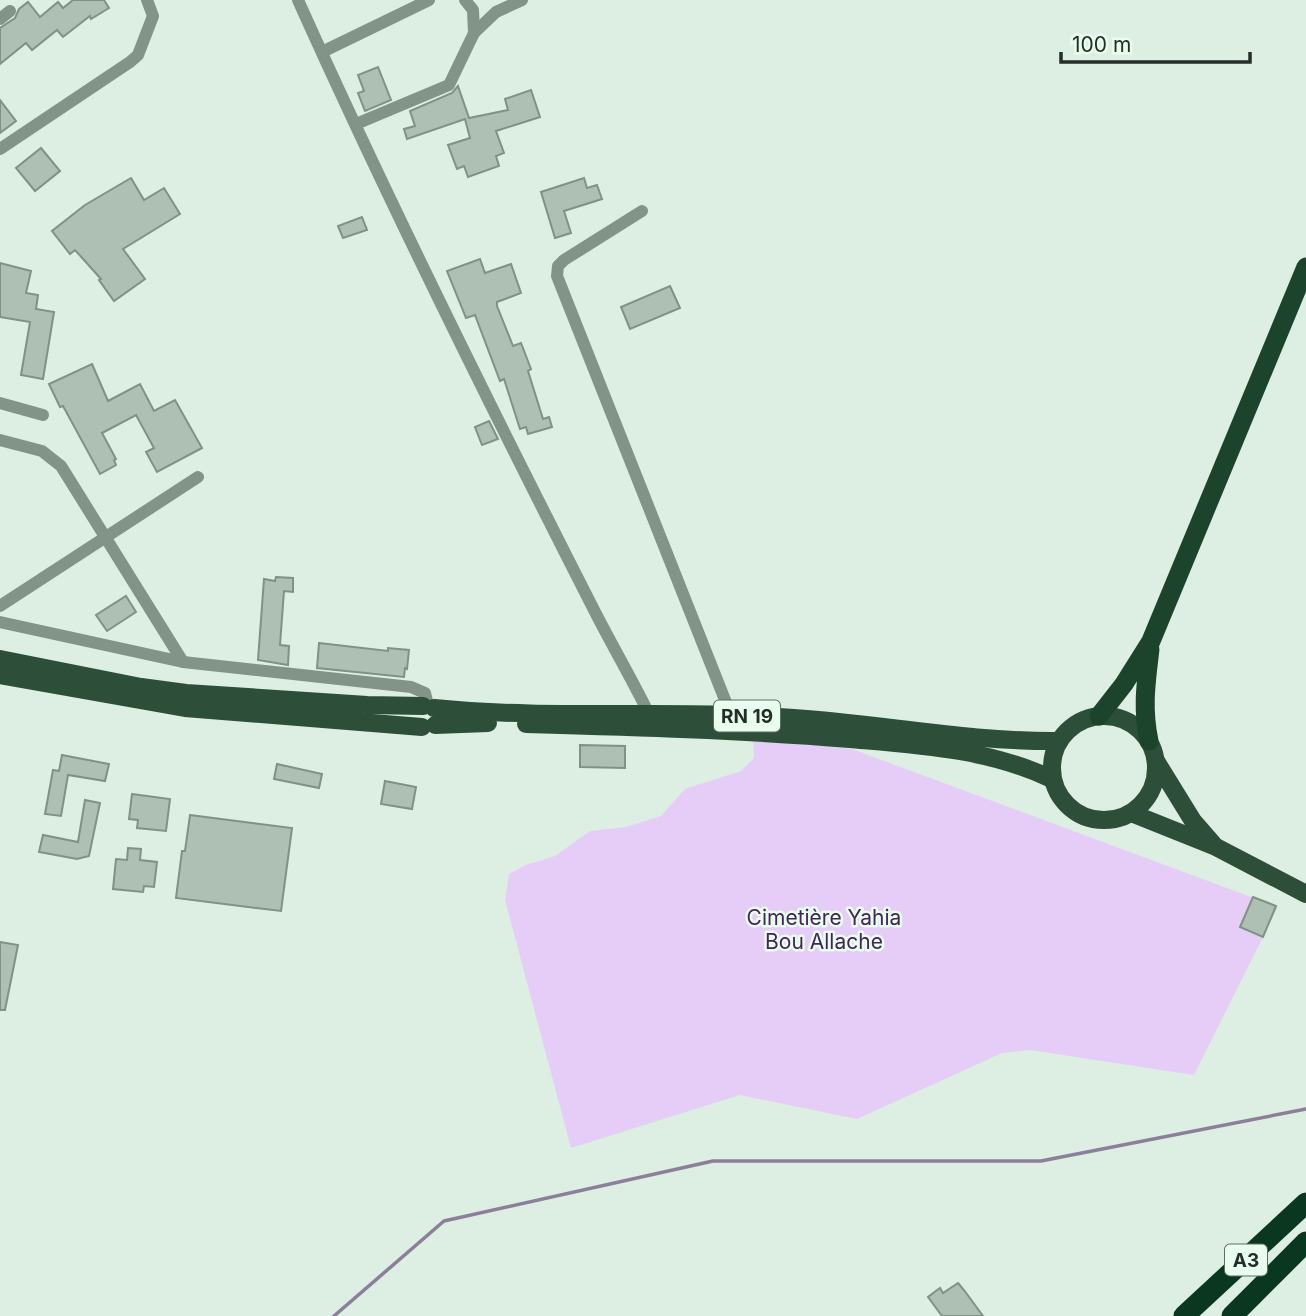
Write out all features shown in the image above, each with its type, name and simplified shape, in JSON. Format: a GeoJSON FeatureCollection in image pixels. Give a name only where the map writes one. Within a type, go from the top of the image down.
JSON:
{"type":"FeatureCollection","features":[{"type":"Feature","properties":{"kind":"highway"},"geometry":{"type":"LineString","coordinates":[[1099,716],[1124,684],[1151,641],[1306,267]]}},
{"type":"Feature","properties":{"kind":"highway"},"geometry":{"type":"LineString","coordinates":[[1149,741],[1143,716],[1143,701],[1151,641]]}},
{"type":"Feature","properties":{"kind":"highway","name":"A3"},"geometry":{"type":"LineString","coordinates":[[1184,1316],[1306,1203]]}},
{"type":"Feature","properties":{"kind":"highway","name":"A3"},"geometry":{"type":"LineString","coordinates":[[1232,1316],[1306,1242]]}},
{"type":"Feature","properties":{"kind":"main road","name":"RN 19"},"geometry":{"type":"LineString","coordinates":[[0,659],[186,694],[367,705],[486,723],[683,728],[796,734],[918,745],[1012,762],[1052,779]]}},
{"type":"Feature","properties":{"kind":"main road","name":"RN 19"},"geometry":{"type":"LineString","coordinates":[[0,675],[174,707],[428,714],[467,711],[731,715],[795,718],[1016,741],[1059,741]]}},
{"type":"Feature","properties":{"kind":"main road"},"geometry":{"type":"LineString","coordinates":[[1156,761],[1156,776],[1143,803],[1131,813],[1107,820],[1083,816],[1064,801],[1052,779],[1051,766],[1059,741],[1076,725],[1099,716],[1127,722],[1140,730],[1149,741],[1156,761],[1193,821],[1216,847]]}},
{"type":"Feature","properties":{"kind":"main road"},"geometry":{"type":"LineString","coordinates":[[1131,813],[1216,847],[1306,894]]}},
{"type":"Feature","properties":{"kind":"street"},"geometry":{"type":"LineString","coordinates":[[0,149],[138,55],[153,16],[147,0]]}},
{"type":"Feature","properties":{"kind":"street"},"geometry":{"type":"LineString","coordinates":[[298,0],[421,263],[587,597],[649,714]]}},
{"type":"Feature","properties":{"kind":"street"},"geometry":{"type":"LineString","coordinates":[[322,52],[429,0]]}},
{"type":"Feature","properties":{"kind":"street"},"geometry":{"type":"LineString","coordinates":[[465,0],[473,10],[474,33]]}},
{"type":"Feature","properties":{"kind":"street"},"geometry":{"type":"LineString","coordinates":[[356,124],[449,85],[474,33],[496,12],[522,0]]}},
{"type":"Feature","properties":{"kind":"street"},"geometry":{"type":"LineString","coordinates":[[642,211],[564,260],[558,266],[557,276],[731,715]]}},
{"type":"Feature","properties":{"kind":"street"},"geometry":{"type":"LineString","coordinates":[[0,403],[43,415]]}},
{"type":"Feature","properties":{"kind":"street"},"geometry":{"type":"LineString","coordinates":[[0,440],[42,451],[61,466],[183,662]]}},
{"type":"Feature","properties":{"kind":"street"},"geometry":{"type":"LineString","coordinates":[[0,606],[198,477]]}},
{"type":"Feature","properties":{"kind":"street"},"geometry":{"type":"LineString","coordinates":[[0,622],[183,662],[411,687],[425,694],[428,714]]}},
{"type":"Feature","properties":{"kind":"green space","name":"Cimetière Yahia Bou Allache"},"geometry":{"type":"Polygon","coordinates":[[[753,739],[852,749],[1278,907],[1194,1075],[1030,1050],[1002,1053],[857,1119],[740,1095],[571,1148],[505,900],[509,874],[526,865],[555,856],[590,831],[626,827],[661,816],[685,789],[741,771],[754,758],[753,739]]]}},
{"type":"Feature","properties":{"kind":"building"},"geometry":{"type":"Polygon","coordinates":[[[73,0],[104,0],[109,8],[91,19],[90,16],[63,37],[57,30],[32,50],[26,43],[0,64],[0,28],[15,18],[19,9],[28,2],[40,17],[58,2],[63,8],[73,0]]]}},
{"type":"Feature","properties":{"kind":"building"},"geometry":{"type":"Polygon","coordinates":[[[378,67],[391,100],[365,111],[358,93],[364,91],[358,75],[378,67]]]}},
{"type":"Feature","properties":{"kind":"building"},"geometry":{"type":"Polygon","coordinates":[[[458,86],[469,118],[508,110],[505,99],[531,90],[540,117],[496,131],[504,153],[496,156],[499,166],[468,177],[464,166],[457,169],[448,145],[470,138],[465,119],[407,139],[404,129],[415,126],[410,111],[452,93],[458,86]]]}},
{"type":"Feature","properties":{"kind":"building"},"geometry":{"type":"Polygon","coordinates":[[[0,100],[16,121],[0,133],[0,100]]]}},
{"type":"Feature","properties":{"kind":"building"},"geometry":{"type":"Polygon","coordinates":[[[41,148],[60,171],[35,191],[16,168],[41,148]]]}},
{"type":"Feature","properties":{"kind":"building"},"geometry":{"type":"Polygon","coordinates":[[[131,178],[144,200],[164,188],[180,214],[123,249],[145,279],[114,301],[99,280],[101,279],[75,250],[70,254],[52,231],[85,205],[131,178]]]}},
{"type":"Feature","properties":{"kind":"building"},"geometry":{"type":"Polygon","coordinates":[[[584,178],[587,188],[597,185],[602,199],[564,211],[571,233],[555,238],[541,192],[584,178]]]}},
{"type":"Feature","properties":{"kind":"building"},"geometry":{"type":"Polygon","coordinates":[[[362,217],[367,230],[343,238],[338,226],[362,217]]]}},
{"type":"Feature","properties":{"kind":"building"},"geometry":{"type":"Polygon","coordinates":[[[480,259],[485,273],[511,264],[521,293],[497,302],[497,306],[513,346],[521,343],[531,369],[528,371],[543,419],[549,417],[552,427],[528,434],[526,427],[520,429],[504,379],[500,381],[475,315],[466,318],[447,271],[480,259]]]}},
{"type":"Feature","properties":{"kind":"building"},"geometry":{"type":"Polygon","coordinates":[[[0,263],[31,271],[26,293],[38,295],[36,309],[54,312],[43,379],[21,375],[30,322],[0,317],[0,263]]]}},
{"type":"Feature","properties":{"kind":"building"},"geometry":{"type":"Polygon","coordinates":[[[670,286],[680,308],[630,329],[621,307],[670,286]]]}},
{"type":"Feature","properties":{"kind":"building"},"geometry":{"type":"Polygon","coordinates":[[[92,364],[108,401],[140,384],[154,411],[175,400],[202,448],[157,472],[146,452],[154,448],[136,415],[102,433],[116,459],[116,465],[100,474],[49,384],[92,364]]]}},
{"type":"Feature","properties":{"kind":"building"},"geometry":{"type":"Polygon","coordinates":[[[489,421],[498,439],[482,445],[475,427],[489,421]]]}},
{"type":"Feature","properties":{"kind":"building"},"geometry":{"type":"Polygon","coordinates":[[[276,577],[293,578],[293,592],[284,591],[280,645],[289,646],[288,665],[258,660],[264,579],[275,581],[276,577]]]}},
{"type":"Feature","properties":{"kind":"building"},"geometry":{"type":"Polygon","coordinates":[[[126,596],[136,612],[107,631],[96,615],[126,596]]]}},
{"type":"Feature","properties":{"kind":"building"},"geometry":{"type":"Polygon","coordinates":[[[319,643],[388,651],[388,648],[409,650],[407,669],[405,668],[404,677],[317,668],[319,643]]]}},
{"type":"Feature","properties":{"kind":"building"},"geometry":{"type":"Polygon","coordinates":[[[580,745],[625,746],[625,768],[580,767],[580,745]]]}},
{"type":"Feature","properties":{"kind":"building"},"geometry":{"type":"Polygon","coordinates":[[[62,755],[109,764],[105,781],[68,775],[61,816],[45,814],[53,770],[59,771],[62,755]]]}},
{"type":"Feature","properties":{"kind":"building"},"geometry":{"type":"Polygon","coordinates":[[[277,764],[322,774],[319,788],[274,779],[277,764]]]}},
{"type":"Feature","properties":{"kind":"building"},"geometry":{"type":"Polygon","coordinates":[[[385,781],[416,787],[412,809],[381,804],[385,781]]]}},
{"type":"Feature","properties":{"kind":"building"},"geometry":{"type":"Polygon","coordinates":[[[132,794],[170,799],[166,831],[137,828],[138,820],[129,819],[132,794]]]}},
{"type":"Feature","properties":{"kind":"building"},"geometry":{"type":"Polygon","coordinates":[[[85,800],[100,803],[89,856],[77,859],[39,852],[43,835],[78,842],[85,800]]]}},
{"type":"Feature","properties":{"kind":"building"},"geometry":{"type":"Polygon","coordinates":[[[190,815],[292,828],[281,911],[176,898],[190,815]]]}},
{"type":"Feature","properties":{"kind":"building"},"geometry":{"type":"Polygon","coordinates":[[[128,848],[141,849],[140,860],[157,862],[154,887],[144,886],[143,892],[113,889],[116,859],[127,860],[128,848]]]}},
{"type":"Feature","properties":{"kind":"building"},"geometry":{"type":"Polygon","coordinates":[[[1253,897],[1276,906],[1263,937],[1240,927],[1253,897]]]}},
{"type":"Feature","properties":{"kind":"building"},"geometry":{"type":"Polygon","coordinates":[[[0,942],[18,945],[5,1010],[0,1010],[0,942]]]}},
{"type":"Feature","properties":{"kind":"building"},"geometry":{"type":"Polygon","coordinates":[[[958,1283],[983,1316],[942,1316],[928,1297],[940,1288],[943,1293],[958,1283]]]}},
{"type":"Feature","properties":{"kind":"waterway"},"geometry":{"type":"LineString","coordinates":[[334,1316],[444,1221],[713,1161],[1041,1161],[1306,1109]]}}]}
